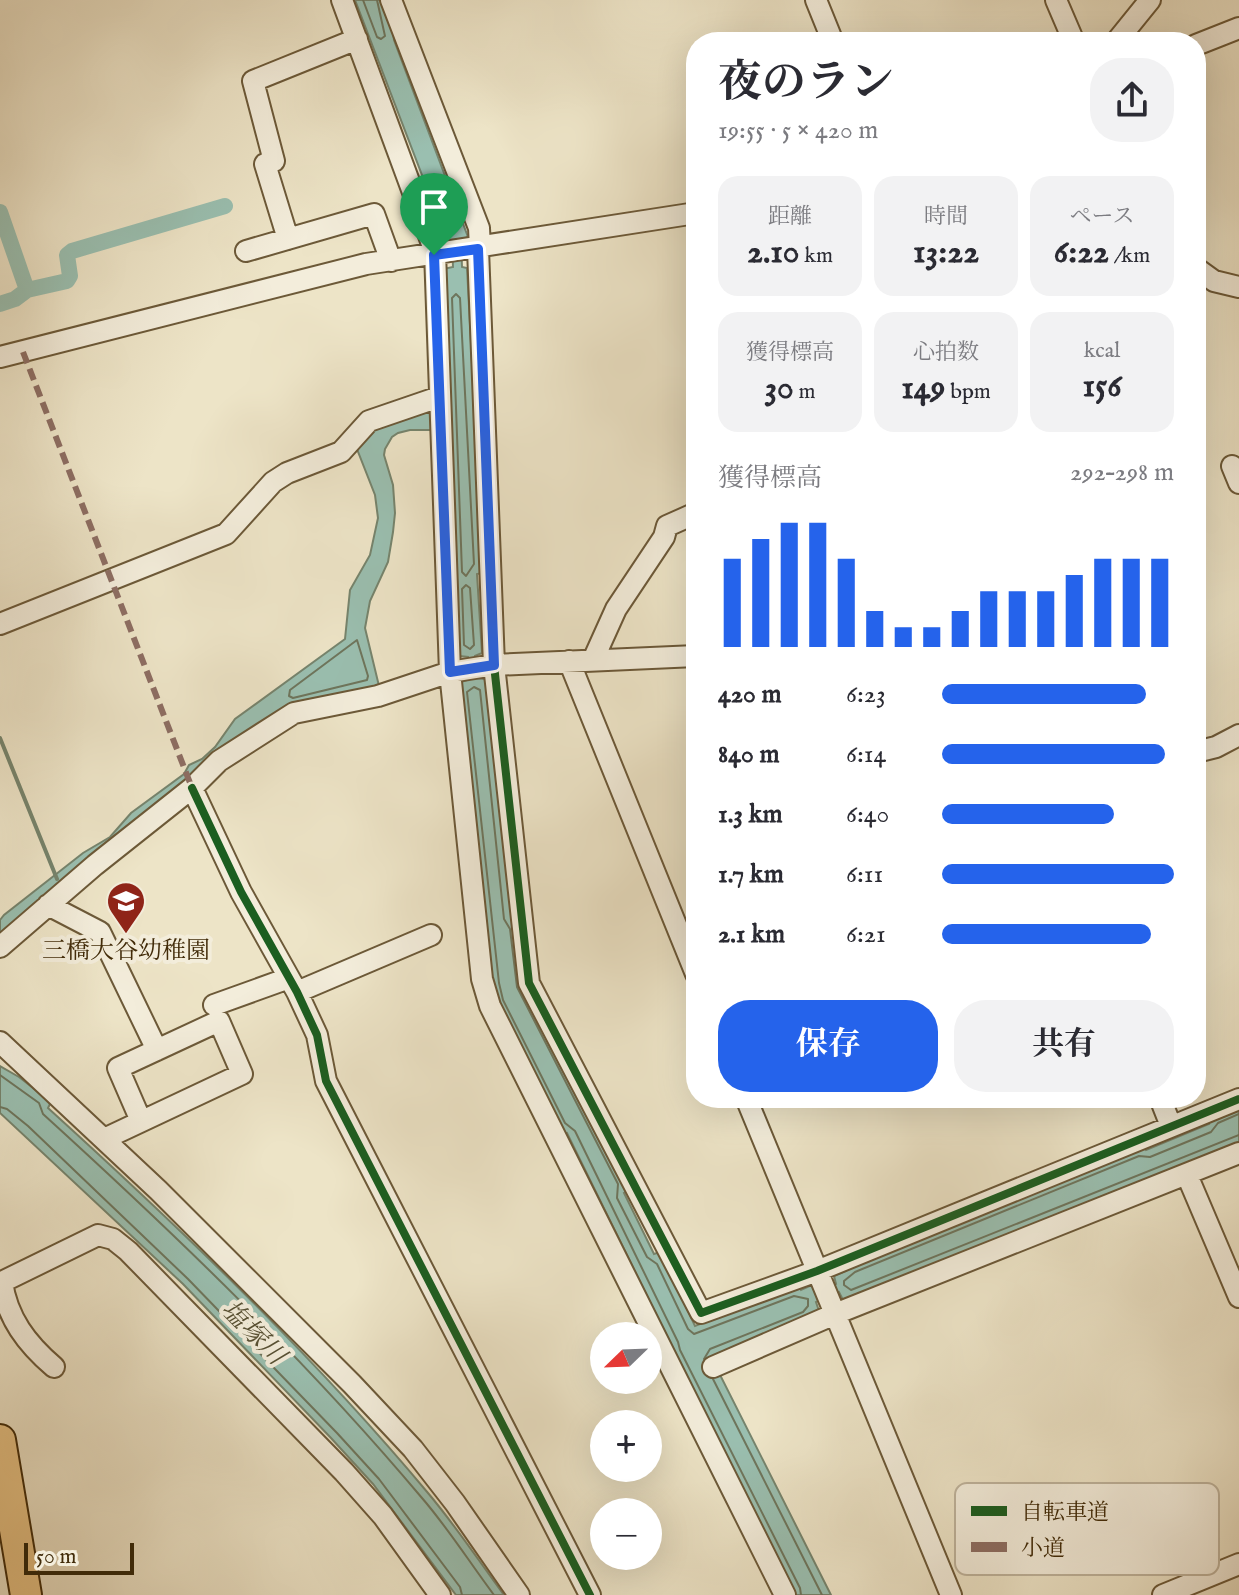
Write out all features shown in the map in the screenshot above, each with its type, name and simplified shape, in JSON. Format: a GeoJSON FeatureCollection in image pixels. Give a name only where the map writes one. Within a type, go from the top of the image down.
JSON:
{"type":"FeatureCollection","features":[{"type":"Feature","properties":{"kind":"highway"},"geometry":{"type":"LineString","coordinates":[[0,1440],[26,1595]]}},
{"type":"Feature","properties":{"kind":"street"},"geometry":{"type":"LineString","coordinates":[[342,0],[437,254],[439,397],[450,672],[482,979],[490,1006],[785,1595]]}},
{"type":"Feature","properties":{"kind":"street"},"geometry":{"type":"LineString","coordinates":[[391,0],[479,228],[475,249],[494,665],[529,983],[701,1313],[817,1271],[1239,1099]]}},
{"type":"Feature","properties":{"kind":"street"},"geometry":{"type":"LineString","coordinates":[[816,0],[829,32]]}},
{"type":"Feature","properties":{"kind":"street"},"geometry":{"type":"LineString","coordinates":[[1056,0],[1070,32]]}},
{"type":"Feature","properties":{"kind":"street"},"geometry":{"type":"LineString","coordinates":[[1124,32],[1150,0]]}},
{"type":"Feature","properties":{"kind":"street"},"geometry":{"type":"LineString","coordinates":[[1206,41],[1239,28]]}},
{"type":"Feature","properties":{"kind":"street"},"geometry":{"type":"LineString","coordinates":[[288,239],[265,164],[274,161],[253,81],[357,39]]}},
{"type":"Feature","properties":{"kind":"street"},"geometry":{"type":"LineString","coordinates":[[246,251],[374,214],[391,261]]}},
{"type":"Feature","properties":{"kind":"street"},"geometry":{"type":"LineString","coordinates":[[0,357],[308,278],[391,261],[686,215]]}},
{"type":"Feature","properties":{"kind":"street"},"geometry":{"type":"LineString","coordinates":[[1206,275],[1214,281],[1239,287]]}},
{"type":"Feature","properties":{"kind":"street"},"geometry":{"type":"LineString","coordinates":[[0,624],[226,534],[273,482],[287,473],[341,452],[369,421],[439,397]]}},
{"type":"Feature","properties":{"kind":"street"},"geometry":{"type":"LineString","coordinates":[[593,660],[616,609],[664,537],[667,526],[686,517]]}},
{"type":"Feature","properties":{"kind":"street"},"geometry":{"type":"LineString","coordinates":[[0,947],[192,788],[219,761],[294,713],[378,696],[450,672],[494,665],[686,656]]}},
{"type":"Feature","properties":{"kind":"street"},"geometry":{"type":"LineString","coordinates":[[569,661],[686,949]]}},
{"type":"Feature","properties":{"kind":"street"},"geometry":{"type":"LineString","coordinates":[[1206,750],[1239,735]]}},
{"type":"Feature","properties":{"kind":"street"},"geometry":{"type":"LineString","coordinates":[[192,788],[241,892],[317,1035],[326,1081],[590,1595]]}},
{"type":"Feature","properties":{"kind":"street"},"geometry":{"type":"LineString","coordinates":[[48,905],[100,932],[157,1050]]}},
{"type":"Feature","properties":{"kind":"street"},"geometry":{"type":"LineString","coordinates":[[214,1005],[293,985],[431,935]]}},
{"type":"Feature","properties":{"kind":"street"},"geometry":{"type":"LineString","coordinates":[[104,1139],[242,1074],[219,1021],[118,1068],[141,1121]]}},
{"type":"Feature","properties":{"kind":"street"},"geometry":{"type":"LineString","coordinates":[[0,1042],[223,1254],[413,1449],[519,1595]]}},
{"type":"Feature","properties":{"kind":"street"},"geometry":{"type":"LineString","coordinates":[[750,1108],[951,1595]]}},
{"type":"Feature","properties":{"kind":"street"},"geometry":{"type":"LineString","coordinates":[[1164,1108],[1171,1126]]}},
{"type":"Feature","properties":{"kind":"street"},"geometry":{"type":"LineString","coordinates":[[713,1367],[835,1314],[1239,1153]]}},
{"type":"Feature","properties":{"kind":"street"},"geometry":{"type":"LineString","coordinates":[[1187,1175],[1239,1297]]}},
{"type":"Feature","properties":{"kind":"street"},"geometry":{"type":"LineString","coordinates":[[54,1367],[33,1349],[19,1331],[4,1298],[2,1282],[98,1235],[113,1239],[344,1472],[383,1516],[440,1595]]}},
{"type":"Feature","properties":{"kind":"street"},"geometry":{"type":"LineString","coordinates":[[1219,1572],[1239,1564]]}},
{"type":"Feature","properties":{"kind":"street"},"geometry":{"type":"LineString","coordinates":[[1163,1595],[1212,1575]]}},
{"type":"Feature","properties":{"kind":"water"},"geometry":{"type":"Polygon","coordinates":[[[355,0],[383,0],[392,22],[394,40],[468,237],[461,240],[462,267],[467,268],[483,573],[477,574],[482,653],[475,656],[477,678],[488,683],[524,984],[630,1190],[624,1193],[654,1254],[660,1252],[695,1326],[799,1285],[801,1290],[814,1284],[818,1292],[836,1284],[834,1276],[846,1271],[845,1267],[1143,1146],[1146,1150],[1209,1124],[1207,1118],[1239,1106],[1239,1142],[844,1302],[839,1292],[816,1302],[819,1311],[711,1357],[831,1595],[794,1595],[662,1322],[567,1133],[562,1135],[491,985],[458,683],[470,679],[468,657],[459,656],[443,269],[453,267],[452,240],[443,241],[443,230],[355,0]]]}},
{"type":"Feature","properties":{"kind":"water"},"geometry":{"type":"Polygon","coordinates":[[[424,406],[433,413],[433,430],[398,433],[392,437],[384,455],[393,485],[393,532],[388,562],[370,601],[365,628],[379,686],[291,706],[207,764],[0,937],[0,920],[4,915],[83,853],[110,837],[131,813],[184,774],[189,765],[202,759],[235,719],[345,639],[350,590],[370,555],[378,518],[375,495],[355,444],[359,436],[424,406]]]}},
{"type":"Feature","properties":{"kind":"water","name":"塩塚川"},"geometry":{"type":"Polygon","coordinates":[[[0,1066],[51,1102],[48,1108],[196,1246],[292,1342],[428,1493],[504,1595],[456,1595],[373,1484],[331,1438],[183,1284],[0,1113],[0,1066]]]}},
{"type":"Feature","properties":{"kind":"waterway"},"geometry":{"type":"LineString","coordinates":[[0,304],[15,299],[27,290],[67,281],[70,276],[67,255],[72,251],[225,206]]}},
{"type":"Feature","properties":{"kind":"waterway"},"geometry":{"type":"LineString","coordinates":[[0,212],[27,290]]}},
{"type":"Feature","properties":{"kind":"waterway"},"geometry":{"type":"LineString","coordinates":[[0,738],[57,879]]}},
{"type":"Feature","properties":{"kind":"marked path"},"geometry":{"type":"LineString","coordinates":[[23,352],[192,788]]}},
{"type":"Feature","properties":{"kind":"cycle path"},"geometry":{"type":"LineString","coordinates":[[478,249],[494,665],[529,983],[701,1313],[817,1271],[1239,1099]]}},
{"type":"Feature","properties":{"kind":"cycle path"},"geometry":{"type":"LineString","coordinates":[[192,788],[241,892],[297,992],[317,1035],[326,1081],[590,1595]]}},
{"type":"Feature","properties":{"kind":"place","name":"三橋大谷幼稚園"},"geometry":{"type":"Point","coordinates":[126,935]}},
{"type":"Feature","properties":{"kind":"route"},"geometry":{"type":"LineString","coordinates":[[478,249],[494,665],[450,672],[447,580],[434,255],[478,249]]}}]}
